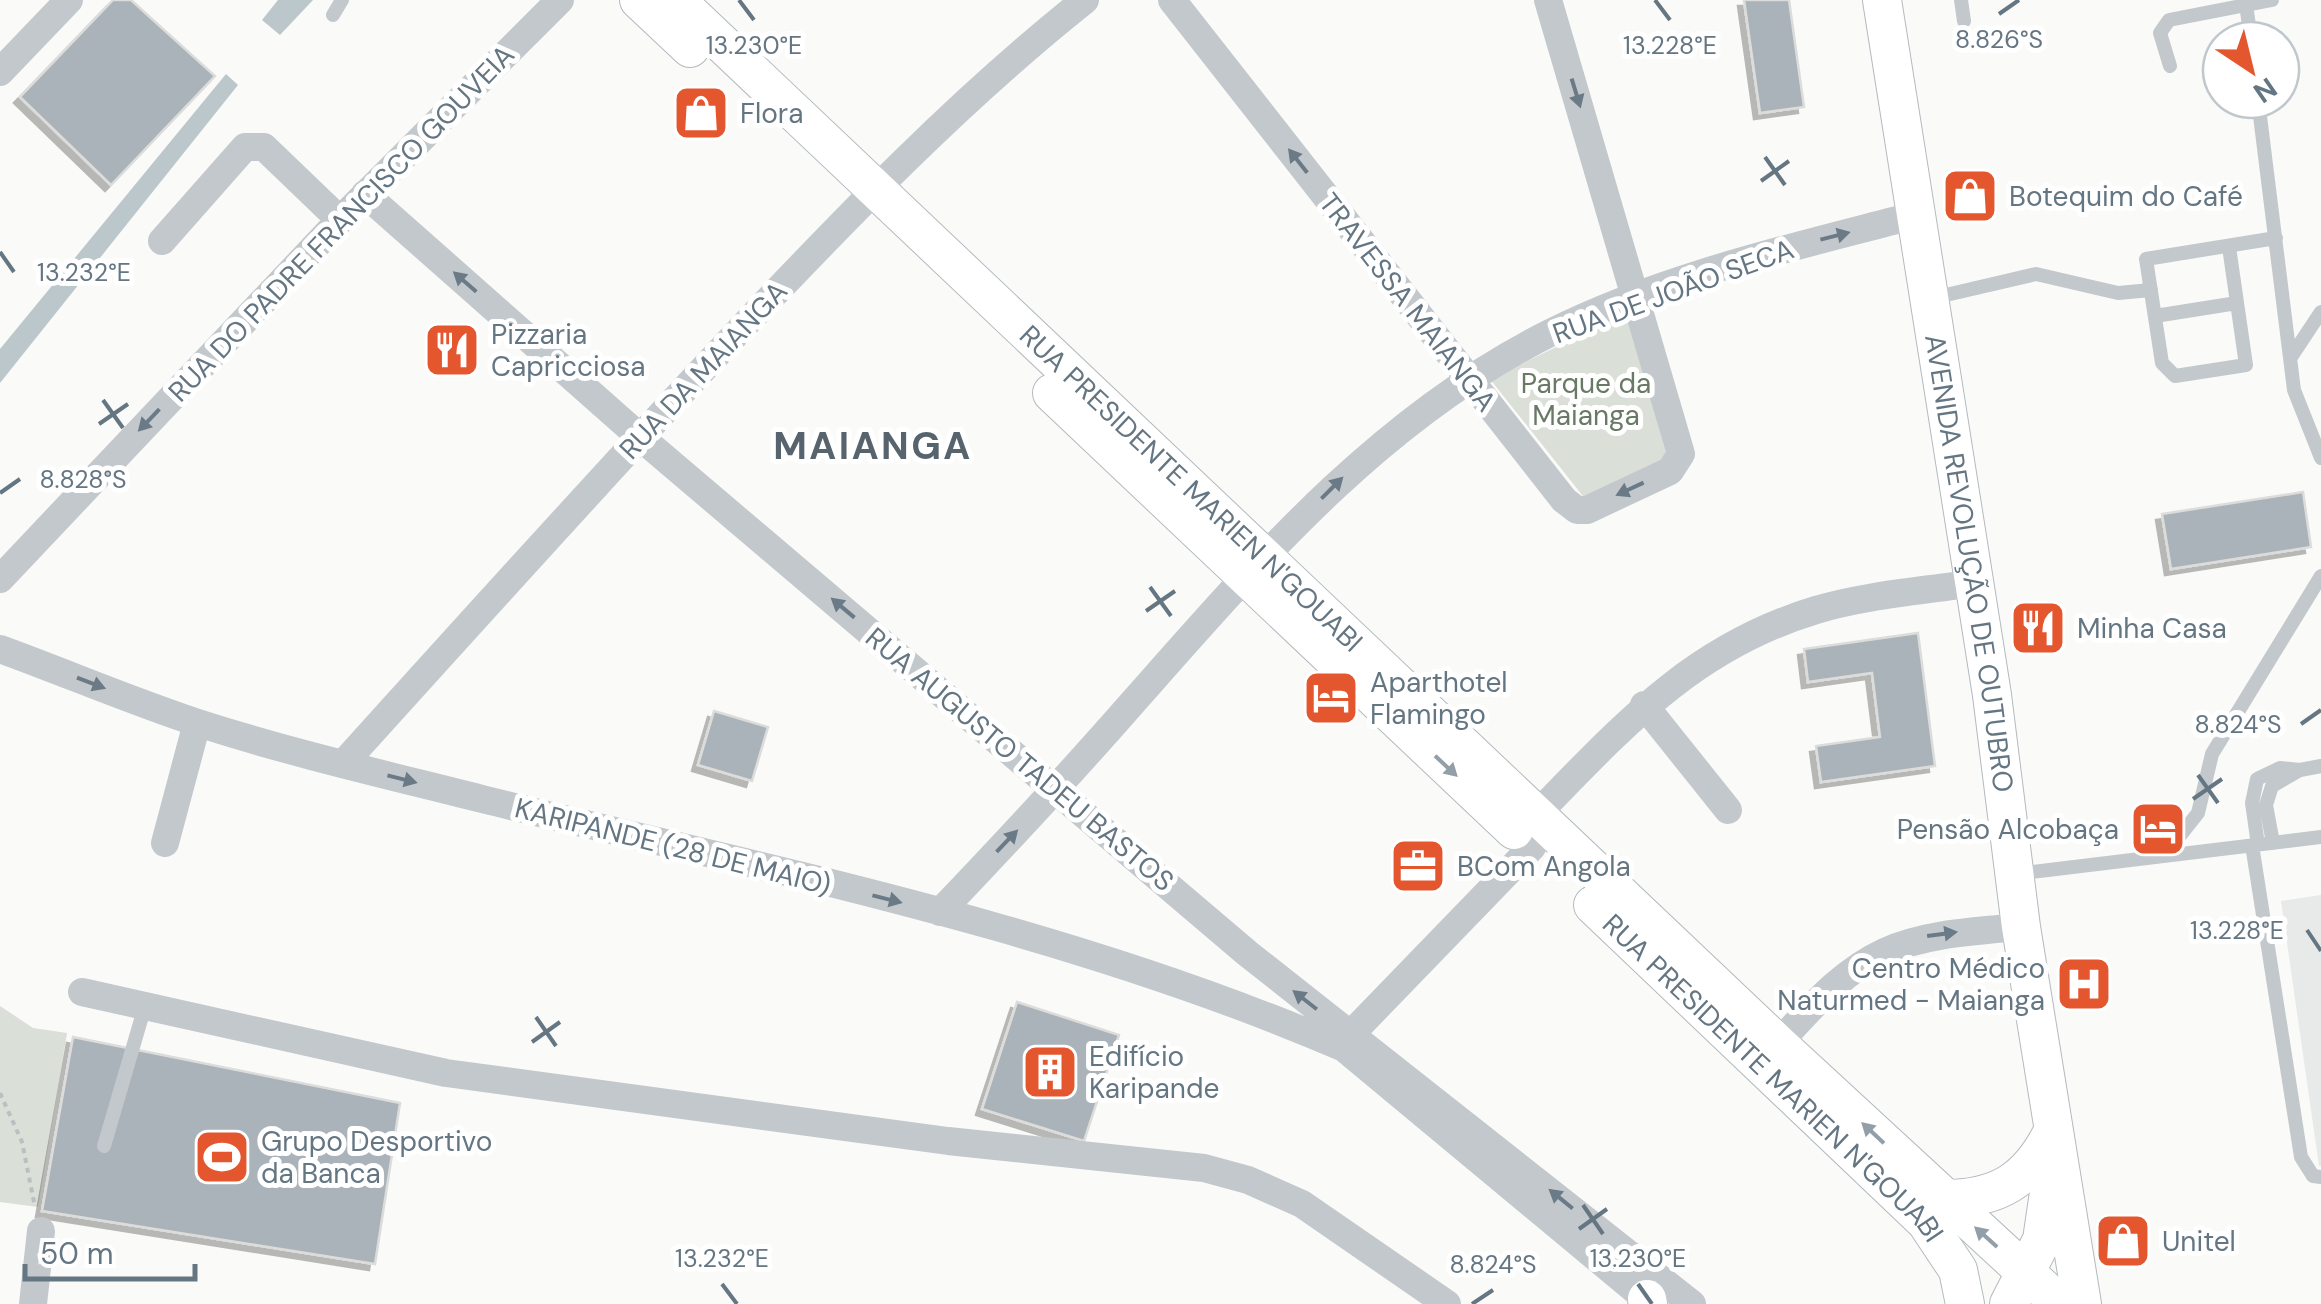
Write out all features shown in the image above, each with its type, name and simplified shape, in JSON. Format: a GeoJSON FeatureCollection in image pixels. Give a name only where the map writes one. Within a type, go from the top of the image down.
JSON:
{"type":"FeatureCollection","features":[{"type":"Feature","properties":{"kind":"street"},"geometry":{"type":"LineString","coordinates":[[0,72],[69,0]]}},
{"type":"Feature","properties":{"kind":"street","name":"RUA DO PADRE FRANCISCO GOUVEIA"},"geometry":{"type":"LineString","coordinates":[[0,579],[365,194],[560,0]]}},
{"type":"Feature","properties":{"kind":"street","name":"RUA PRESIDENTE MARIEN N'GOUABI"},"geometry":{"type":"LineString","coordinates":[[639,0],[865,198],[1534,831],[1926,1222],[1958,1270],[1965,1304]]}},
{"type":"Feature","properties":{"kind":"street","name":"RUA PRESIDENTE MARIEN N'GOUABI"},"geometry":{"type":"LineString","coordinates":[[676,0],[865,198]]}},
{"type":"Feature","properties":{"kind":"street","name":"RUA DA MAIANGA"},"geometry":{"type":"LineString","coordinates":[[343,764],[640,436],[865,198],[1010,59],[1085,0]]}},
{"type":"Feature","properties":{"kind":"street","name":"TRAVESSA MAIANGA"},"geometry":{"type":"LineString","coordinates":[[1172,0],[1564,500],[1577,510],[1587,510],[1670,471],[1679,460],[1680,444],[1548,0]]}},
{"type":"Feature","properties":{"kind":"street","name":"AVENIDA REVOLUÇÃO DE OUTUBRO"},"geometry":{"type":"LineString","coordinates":[[1882,0],[1974,583],[2021,927],[2082,1304]]}},
{"type":"Feature","properties":{"kind":"street"},"geometry":{"type":"LineString","coordinates":[[162,241],[245,147],[264,146],[340,220]]}},
{"type":"Feature","properties":{"kind":"street","name":"RUA AUGUSTO TADEU BASTOS"},"geometry":{"type":"LineString","coordinates":[[365,194],[640,436],[1057,788],[1649,1302]]}},
{"type":"Feature","properties":{"kind":"street","name":"RUA DE JOÃO SECA"},"geometry":{"type":"LineString","coordinates":[[940,912],[1057,788],[1254,566],[1362,459],[1469,380],[1551,332],[1637,298],[1772,252],[1916,215]]}},
{"type":"Feature","properties":{"kind":"street"},"geometry":{"type":"LineString","coordinates":[[1347,1042],[1644,705],[1686,671],[1766,627],[1820,609],[1974,583]]}},
{"type":"Feature","properties":{"kind":"street","name":"KARIPANDE (28 DE MAIO)"},"geometry":{"type":"LineString","coordinates":[[0,649],[197,722],[343,764],[940,912],[1200,990],[1347,1042]]}},
{"type":"Feature","properties":{"kind":"street"},"geometry":{"type":"LineString","coordinates":[[1644,705],[1728,810]]}},
{"type":"Feature","properties":{"kind":"street"},"geometry":{"type":"LineString","coordinates":[[166,843],[197,722]]}},
{"type":"Feature","properties":{"kind":"street","name":"RUA PRESIDENTE MARIEN N'GOUABI"},"geometry":{"type":"LineString","coordinates":[[1534,831],[1778,1044],[1944,1200],[2018,1289],[2060,1304]]}},
{"type":"Feature","properties":{"kind":"street"},"geometry":{"type":"LineString","coordinates":[[1778,1044],[1820,996],[1884,949],[1948,933],[2021,927]]}},
{"type":"Feature","properties":{"kind":"street"},"geometry":{"type":"LineString","coordinates":[[1200,990],[1228,992],[1248,982],[1247,953]]}},
{"type":"Feature","properties":{"kind":"street"},"geometry":{"type":"LineString","coordinates":[[82,992],[446,1072],[948,1141],[1204,1168],[1248,1180],[1302,1204],[1447,1304]]}},
{"type":"Feature","properties":{"kind":"street","name":"RUA AUGUSTO TADEU BASTOS"},"geometry":{"type":"LineString","coordinates":[[1347,1042],[1436,1098],[1692,1304]]}},
{"type":"Feature","properties":{"kind":"street"},"geometry":{"type":"LineString","coordinates":[[1944,1200],[1992,1195],[2013,1185],[2041,1154],[2055,1127]]}},
{"type":"Feature","properties":{"kind":"street"},"geometry":{"type":"LineString","coordinates":[[2018,1289],[2042,1240],[2055,1127]]}},
{"type":"Feature","properties":{"kind":"street"},"geometry":{"type":"LineString","coordinates":[[33,1304],[41,1231]]}},
{"type":"Feature","properties":{"kind":"lane"},"geometry":{"type":"LineString","coordinates":[[333,14],[342,0]]}},
{"type":"Feature","properties":{"kind":"lane"},"geometry":{"type":"LineString","coordinates":[[1961,0],[1964,20]]}},
{"type":"Feature","properties":{"kind":"lane"},"geometry":{"type":"LineString","coordinates":[[2170,66],[2160,34],[2169,20],[2272,0]]}},
{"type":"Feature","properties":{"kind":"lane"},"geometry":{"type":"LineString","coordinates":[[2246,4],[2248,20]]}},
{"type":"Feature","properties":{"kind":"lane"},"geometry":{"type":"LineString","coordinates":[[2261,120],[2299,410],[2316,439],[2321,458]]}},
{"type":"Feature","properties":{"kind":"lane"},"geometry":{"type":"LineString","coordinates":[[2228,247],[2246,365],[2176,376],[2162,363],[2146,259],[2276,238]]}},
{"type":"Feature","properties":{"kind":"lane"},"geometry":{"type":"LineString","coordinates":[[1929,299],[2036,274],[2118,293],[2152,290]]}},
{"type":"Feature","properties":{"kind":"lane"},"geometry":{"type":"LineString","coordinates":[[2155,316],[2237,303]]}},
{"type":"Feature","properties":{"kind":"lane"},"geometry":{"type":"LineString","coordinates":[[2291,357],[2321,312]]}},
{"type":"Feature","properties":{"kind":"lane"},"geometry":{"type":"LineString","coordinates":[[2144,858],[2179,838],[2198,813],[2212,754],[2321,576]]}},
{"type":"Feature","properties":{"kind":"lane"},"geometry":{"type":"LineString","coordinates":[[2321,766],[2280,768],[2257,779],[2252,803],[2261,844],[2301,1157],[2313,1176],[2321,1177]]}},
{"type":"Feature","properties":{"kind":"lane"},"geometry":{"type":"LineString","coordinates":[[2014,874],[2321,837]]}},
{"type":"Feature","properties":{"kind":"lane"},"geometry":{"type":"LineString","coordinates":[[104,1146],[145,1006]]}},
{"type":"Feature","properties":{"kind":"path"},"geometry":{"type":"LineString","coordinates":[[0,1094],[22,1142],[41,1231]]}},
{"type":"Feature","properties":{"kind":"shaded area"},"geometry":{"type":"Polygon","coordinates":[[[278,0],[313,0],[280,35],[262,20],[278,0]]]}},
{"type":"Feature","properties":{"kind":"shaded area"},"geometry":{"type":"Polygon","coordinates":[[[226,74],[238,85],[0,383],[0,349],[226,74]]]}},
{"type":"Feature","properties":{"kind":"shaded area"},"geometry":{"type":"Polygon","coordinates":[[[2321,895],[2321,1166],[2319,1166],[2281,901],[2321,895]]]}},
{"type":"Feature","properties":{"kind":"green space","name":"Parque da Maianga"},"geometry":{"type":"Polygon","coordinates":[[[1627,313],[1668,460],[1586,500],[1490,379],[1627,313]]]}},
{"type":"Feature","properties":{"kind":"green space"},"geometry":{"type":"Polygon","coordinates":[[[0,1006],[33,1028],[67,1033],[38,1207],[0,1202],[0,1006]]]}},
{"type":"Feature","properties":{"kind":"building"},"geometry":{"type":"Polygon","coordinates":[[[113,0],[131,0],[215,76],[111,185],[20,97],[113,0]]]}},
{"type":"Feature","properties":{"kind":"building"},"geometry":{"type":"Polygon","coordinates":[[[1744,0],[1789,0],[1804,107],[1760,113],[1744,0]]]}},
{"type":"Feature","properties":{"kind":"building"},"geometry":{"type":"Polygon","coordinates":[[[2303,492],[2311,547],[2171,569],[2162,514],[2303,492]]]}},
{"type":"Feature","properties":{"kind":"building"},"geometry":{"type":"Polygon","coordinates":[[[1918,633],[1935,766],[1821,782],[1816,746],[1880,737],[1872,673],[1808,682],[1804,649],[1918,633]]]}},
{"type":"Feature","properties":{"kind":"building"},"geometry":{"type":"Polygon","coordinates":[[[714,711],[768,727],[752,781],[698,765],[714,711]]]}},
{"type":"Feature","properties":{"kind":"building","name":"Edifício Karipande"},"geometry":{"type":"Polygon","coordinates":[[[1017,1002],[1119,1035],[1084,1141],[982,1109],[1017,1002]]]}},
{"type":"Feature","properties":{"kind":"building","name":"Grupo Desportivo da Banca"},"geometry":{"type":"Polygon","coordinates":[[[73,1037],[400,1103],[375,1264],[42,1211],[73,1037]]]}},
{"type":"Feature","properties":{"kind":"place","name":"Flora"},"geometry":{"type":"Point","coordinates":[701,113]}},
{"type":"Feature","properties":{"kind":"place","name":"Botequim do Café"},"geometry":{"type":"Point","coordinates":[1970,196]}},
{"type":"Feature","properties":{"kind":"place","name":"Pizzaria Capricciosa"},"geometry":{"type":"Point","coordinates":[452,350]}},
{"type":"Feature","properties":{"kind":"place","name":"Minha Casa"},"geometry":{"type":"Point","coordinates":[2038,628]}},
{"type":"Feature","properties":{"kind":"place","name":"Aparthotel Flamingo"},"geometry":{"type":"Point","coordinates":[1331,698]}},
{"type":"Feature","properties":{"kind":"place","name":"Pensão Alcobaça"},"geometry":{"type":"Point","coordinates":[2158,829]}},
{"type":"Feature","properties":{"kind":"place","name":"BCom Angola"},"geometry":{"type":"Point","coordinates":[1418,866]}},
{"type":"Feature","properties":{"kind":"place","name":"Centro Médico Naturmed - Maianga"},"geometry":{"type":"Point","coordinates":[2084,984]}},
{"type":"Feature","properties":{"kind":"place","name":"Edifício Karipande"},"geometry":{"type":"Point","coordinates":[1050,1072]}},
{"type":"Feature","properties":{"kind":"place","name":"Grupo Desportivo da Banca"},"geometry":{"type":"Point","coordinates":[222,1157]}},
{"type":"Feature","properties":{"kind":"place","name":"Unitel"},"geometry":{"type":"Point","coordinates":[2123,1241]}},
{"type":"Feature","properties":{"kind":"district","name":"MAIANGA"},"geometry":{"type":"Point","coordinates":[873,446]}}]}
